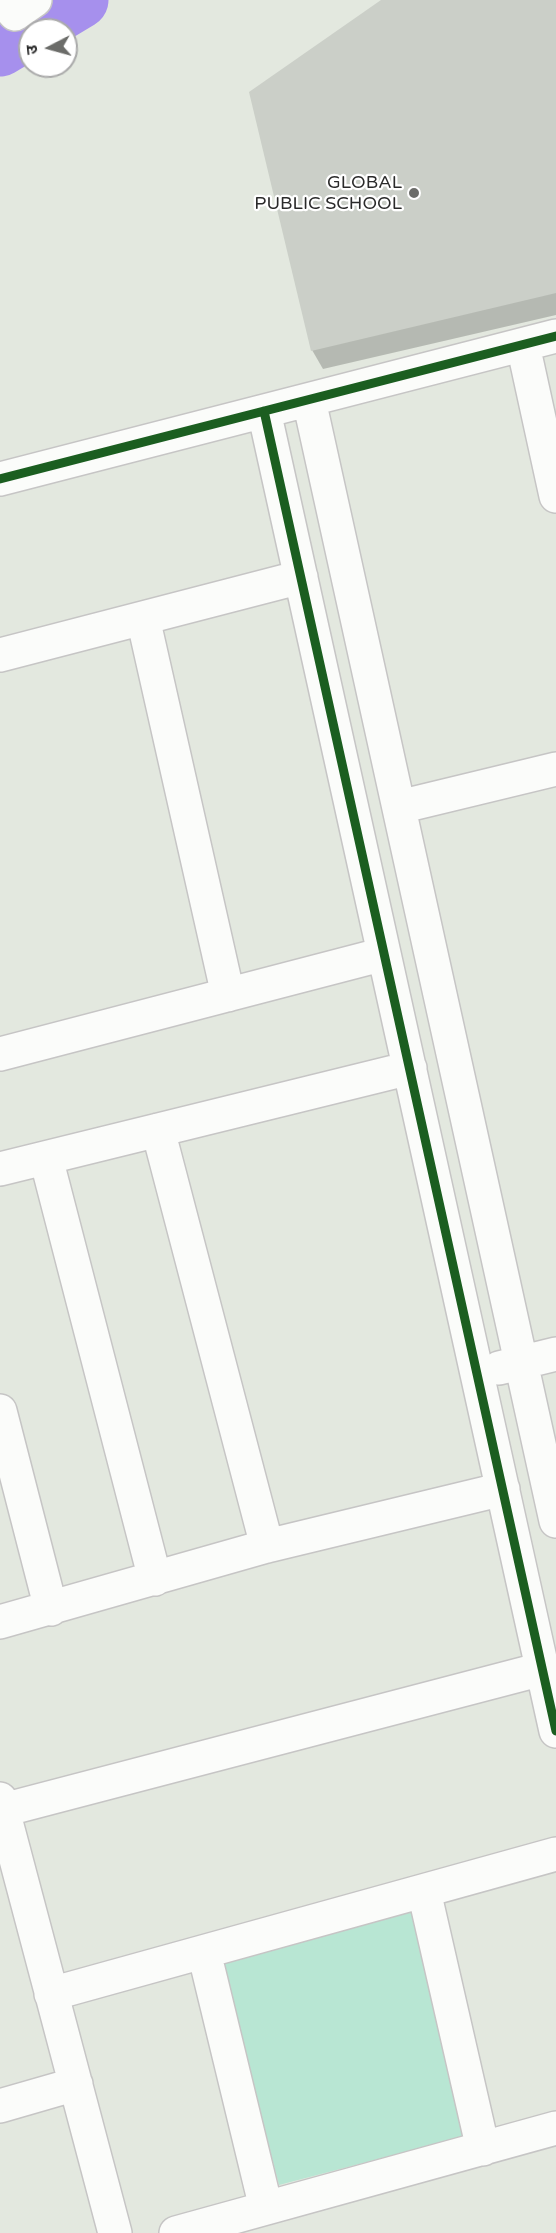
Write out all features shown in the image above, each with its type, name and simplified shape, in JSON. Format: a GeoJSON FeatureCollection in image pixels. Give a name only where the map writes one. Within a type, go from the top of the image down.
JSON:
{"type":"FeatureCollection","features":[{"type":"Feature","properties":{"kind":"street"},"geometry":{"type":"LineString","coordinates":[[2,0],[15,14],[35,0]]}},
{"type":"Feature","properties":{"kind":"street"},"geometry":{"type":"LineString","coordinates":[[0,479],[556,336]]}},
{"type":"Feature","properties":{"kind":"street"},"geometry":{"type":"LineString","coordinates":[[523,345],[556,496]]}},
{"type":"Feature","properties":{"kind":"street"},"geometry":{"type":"LineString","coordinates":[[309,400],[556,1521]]}},
{"type":"Feature","properties":{"kind":"street"},"geometry":{"type":"LineString","coordinates":[[264,411],[556,1731]]}},
{"type":"Feature","properties":{"kind":"street"},"geometry":{"type":"LineString","coordinates":[[0,655],[301,577]]}},
{"type":"Feature","properties":{"kind":"street"},"geometry":{"type":"LineString","coordinates":[[143,618],[228,994]]}},
{"type":"Feature","properties":{"kind":"street"},"geometry":{"type":"LineString","coordinates":[[399,807],[556,769]]}},
{"type":"Feature","properties":{"kind":"street"},"geometry":{"type":"LineString","coordinates":[[0,1054],[384,954]]}},
{"type":"Feature","properties":{"kind":"street"},"geometry":{"type":"LineString","coordinates":[[0,1169],[410,1068]]}},
{"type":"Feature","properties":{"kind":"street"},"geometry":{"type":"LineString","coordinates":[[158,1130],[267,1546]]}},
{"type":"Feature","properties":{"kind":"street"},"geometry":{"type":"LineString","coordinates":[[46,1158],[155,1579]]}},
{"type":"Feature","properties":{"kind":"street"},"geometry":{"type":"LineString","coordinates":[[477,1373],[556,1354]]}},
{"type":"Feature","properties":{"kind":"street"},"geometry":{"type":"LineString","coordinates":[[0,1411],[51,1609]]}},
{"type":"Feature","properties":{"kind":"street"},"geometry":{"type":"LineString","coordinates":[[0,1622],[267,1546],[503,1489]]}},
{"type":"Feature","properties":{"kind":"street"},"geometry":{"type":"LineString","coordinates":[[115,2233],[1,1805],[543,1669]]}},
{"type":"Feature","properties":{"kind":"street"},"geometry":{"type":"LineString","coordinates":[[51,1995],[556,1854]]}},
{"type":"Feature","properties":{"kind":"street"},"geometry":{"type":"LineString","coordinates":[[424,1891],[483,2149]]}},
{"type":"Feature","properties":{"kind":"street"},"geometry":{"type":"LineString","coordinates":[[204,1952],[266,2208]]}},
{"type":"Feature","properties":{"kind":"street"},"geometry":{"type":"LineString","coordinates":[[0,2106],[76,2084]]}},
{"type":"Feature","properties":{"kind":"street"},"geometry":{"type":"LineString","coordinates":[[176,2233],[556,2128]]}},
{"type":"Feature","properties":{"kind":"green space"},"geometry":{"type":"Polygon","coordinates":[[[411,1910],[470,2135],[279,2185],[220,1960],[411,1910]]]}},
{"type":"Feature","properties":{"kind":"building","name":"GLOBAL PUBLIC SCHOOL"},"geometry":{"type":"Polygon","coordinates":[[[381,0],[556,0],[556,293],[311,351],[249,92],[381,0]]]}},
{"type":"Feature","properties":{"kind":"waterway"},"geometry":{"type":"LineString","coordinates":[[0,48],[80,0]]}},
{"type":"Feature","properties":{"kind":"cycle path"},"geometry":{"type":"LineString","coordinates":[[0,479],[556,336]]}},
{"type":"Feature","properties":{"kind":"cycle path"},"geometry":{"type":"LineString","coordinates":[[264,411],[556,1731]]}},
{"type":"Feature","properties":{"kind":"place","name":"GLOBAL PUBLIC SCHOOL"},"geometry":{"type":"Point","coordinates":[414,193]}}]}
